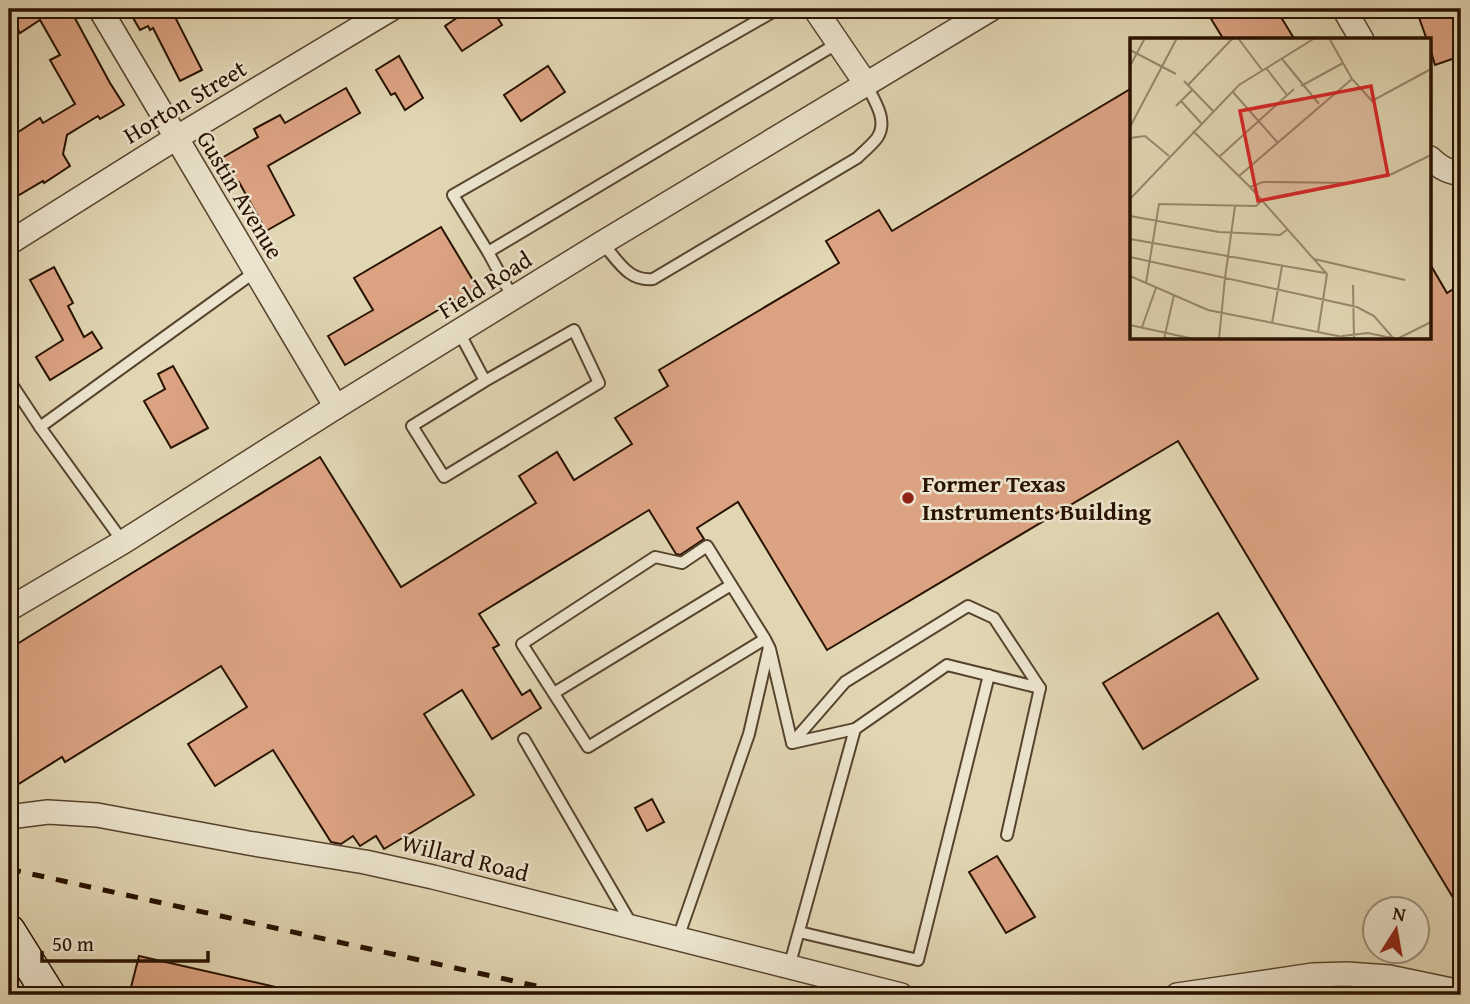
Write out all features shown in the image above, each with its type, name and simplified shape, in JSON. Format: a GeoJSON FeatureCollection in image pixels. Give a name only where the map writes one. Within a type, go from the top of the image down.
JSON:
{"type":"FeatureCollection","features":[{"type":"Feature","properties":{"kind":"main road"},"geometry":{"type":"LineString","coordinates":[[9,931],[49,995]]}},
{"type":"Feature","properties":{"kind":"street","name":"Gustin Avenue"},"geometry":{"type":"LineString","coordinates":[[100,9],[336,407]]}},
{"type":"Feature","properties":{"kind":"street","name":"Horton Street"},"geometry":{"type":"LineString","coordinates":[[9,243],[176,138],[391,9]]}},
{"type":"Feature","properties":{"kind":"street"},"geometry":{"type":"LineString","coordinates":[[815,9],[866,84]]}},
{"type":"Feature","properties":{"kind":"street","name":"Field Road"},"geometry":{"type":"LineString","coordinates":[[9,609],[123,542],[602,243],[991,9]]}},
{"type":"Feature","properties":{"kind":"street"},"geometry":{"type":"LineString","coordinates":[[1344,9],[1361,38]]}},
{"type":"Feature","properties":{"kind":"street"},"geometry":{"type":"LineString","coordinates":[[1432,160],[1442,169],[1461,173]]}},
{"type":"Feature","properties":{"kind":"street","name":"Willard Road"},"geometry":{"type":"LineString","coordinates":[[9,817],[48,812],[97,815],[365,862],[901,995]]}},
{"type":"Feature","properties":{"kind":"street"},"geometry":{"type":"LineString","coordinates":[[1181,994],[1313,975],[1347,974],[1389,977],[1461,992]]}},
{"type":"Feature","properties":{"kind":"lane"},"geometry":{"type":"LineString","coordinates":[[513,298],[453,195],[778,9]]}},
{"type":"Feature","properties":{"kind":"lane"},"geometry":{"type":"LineString","coordinates":[[488,252],[838,43]]}},
{"type":"Feature","properties":{"kind":"lane"},"geometry":{"type":"LineString","coordinates":[[602,243],[632,276],[643,280],[653,279],[836,171],[857,158],[878,136],[882,121],[866,84]]}},
{"type":"Feature","properties":{"kind":"lane"},"geometry":{"type":"LineString","coordinates":[[40,427],[256,271]]}},
{"type":"Feature","properties":{"kind":"lane"},"geometry":{"type":"LineString","coordinates":[[575,330],[599,383],[444,477],[412,426],[485,381],[575,330]]}},
{"type":"Feature","properties":{"kind":"lane"},"geometry":{"type":"LineString","coordinates":[[459,332],[485,381]]}},
{"type":"Feature","properties":{"kind":"lane"},"geometry":{"type":"LineString","coordinates":[[9,380],[123,542]]}},
{"type":"Feature","properties":{"kind":"lane"},"geometry":{"type":"LineString","coordinates":[[767,643],[589,747],[522,644],[655,557],[682,563],[707,546],[767,643],[792,743]]}},
{"type":"Feature","properties":{"kind":"lane"},"geometry":{"type":"LineString","coordinates":[[554,693],[731,585]]}},
{"type":"Feature","properties":{"kind":"lane"},"geometry":{"type":"LineString","coordinates":[[792,743],[845,681],[968,606],[994,618],[1040,688],[1007,835]]}},
{"type":"Feature","properties":{"kind":"lane"},"geometry":{"type":"LineString","coordinates":[[678,938],[749,734],[767,643]]}},
{"type":"Feature","properties":{"kind":"lane"},"geometry":{"type":"LineString","coordinates":[[792,743],[855,729],[947,665],[1040,688]]}},
{"type":"Feature","properties":{"kind":"lane"},"geometry":{"type":"LineString","coordinates":[[799,932],[918,960],[989,675]]}},
{"type":"Feature","properties":{"kind":"lane"},"geometry":{"type":"LineString","coordinates":[[789,967],[855,729]]}},
{"type":"Feature","properties":{"kind":"lane"},"geometry":{"type":"LineString","coordinates":[[524,739],[634,927]]}},
{"type":"Feature","properties":{"kind":"building"},"geometry":{"type":"Polygon","coordinates":[[[9,9],[70,9],[124,105],[100,119],[98,116],[67,135],[63,154],[70,166],[9,201],[9,138],[40,118],[43,123],[75,104],[50,60],[60,55],[40,20],[20,33],[9,9]]]}},
{"type":"Feature","properties":{"kind":"building"},"geometry":{"type":"Polygon","coordinates":[[[128,9],[189,9],[175,17],[202,70],[180,81],[153,28],[150,30],[148,26],[140,30],[128,9]]]}},
{"type":"Feature","properties":{"kind":"building"},"geometry":{"type":"Polygon","coordinates":[[[470,9],[492,9],[502,25],[462,51],[445,26],[470,9]]]}},
{"type":"Feature","properties":{"kind":"building"},"geometry":{"type":"Polygon","coordinates":[[[1205,9],[1276,9],[1294,38],[1223,38],[1205,9]]]}},
{"type":"Feature","properties":{"kind":"building"},"geometry":{"type":"Polygon","coordinates":[[[1416,9],[1461,9],[1461,56],[1435,65],[1432,38],[1426,38],[1416,9]]]}},
{"type":"Feature","properties":{"kind":"building"},"geometry":{"type":"Polygon","coordinates":[[[399,56],[423,98],[405,110],[395,93],[391,95],[376,70],[399,56]]]}},
{"type":"Feature","properties":{"kind":"building"},"geometry":{"type":"Polygon","coordinates":[[[548,66],[565,92],[521,121],[504,95],[548,66]]]}},
{"type":"Feature","properties":{"kind":"building"},"geometry":{"type":"Polygon","coordinates":[[[346,88],[360,113],[268,166],[294,215],[266,231],[239,182],[235,184],[220,159],[258,137],[254,129],[280,115],[285,123],[346,88]]]}},
{"type":"Feature","properties":{"kind":"building","name":"Former Texas Instruments Building"},"geometry":{"type":"Polygon","coordinates":[[[1130,89],[1130,340],[1432,340],[1432,267],[1447,293],[1461,284],[1461,911],[1178,441],[827,650],[738,502],[697,528],[704,539],[680,555],[676,554],[649,510],[479,614],[499,645],[493,648],[522,695],[530,690],[541,708],[492,739],[462,690],[424,714],[474,795],[384,849],[376,836],[360,846],[353,836],[341,844],[331,842],[273,750],[215,786],[188,744],[247,707],[221,666],[65,762],[62,757],[9,790],[9,649],[320,457],[401,587],[536,503],[519,476],[557,452],[574,480],[632,444],[615,418],[668,386],[659,370],[839,263],[826,241],[879,210],[892,231],[1130,89]]]}},
{"type":"Feature","properties":{"kind":"building"},"geometry":{"type":"Polygon","coordinates":[[[441,227],[477,287],[345,365],[328,336],[373,310],[354,278],[441,227]]]}},
{"type":"Feature","properties":{"kind":"building"},"geometry":{"type":"Polygon","coordinates":[[[54,267],[73,303],[68,306],[84,337],[92,332],[102,348],[50,380],[36,357],[63,340],[30,280],[54,267]]]}},
{"type":"Feature","properties":{"kind":"building"},"geometry":{"type":"Polygon","coordinates":[[[173,366],[208,428],[171,448],[144,401],[165,389],[158,374],[173,366]]]}},
{"type":"Feature","properties":{"kind":"building"},"geometry":{"type":"Polygon","coordinates":[[[1218,613],[1258,679],[1143,749],[1103,683],[1218,613]]]}},
{"type":"Feature","properties":{"kind":"building"},"geometry":{"type":"Polygon","coordinates":[[[652,799],[664,822],[647,831],[635,808],[652,799]]]}},
{"type":"Feature","properties":{"kind":"building"},"geometry":{"type":"Polygon","coordinates":[[[997,856],[1035,917],[1006,933],[969,872],[997,856]]]}},
{"type":"Feature","properties":{"kind":"building"},"geometry":{"type":"Polygon","coordinates":[[[139,956],[280,988],[279,995],[129,995],[139,956]]]}},
{"type":"Feature","properties":{"kind":"railway"},"geometry":{"type":"LineString","coordinates":[[9,869],[577,995]]}},
{"type":"Feature","properties":{"kind":"place","name":"Former Texas Instruments Building"},"geometry":{"type":"Point","coordinates":[908,498]}}]}
